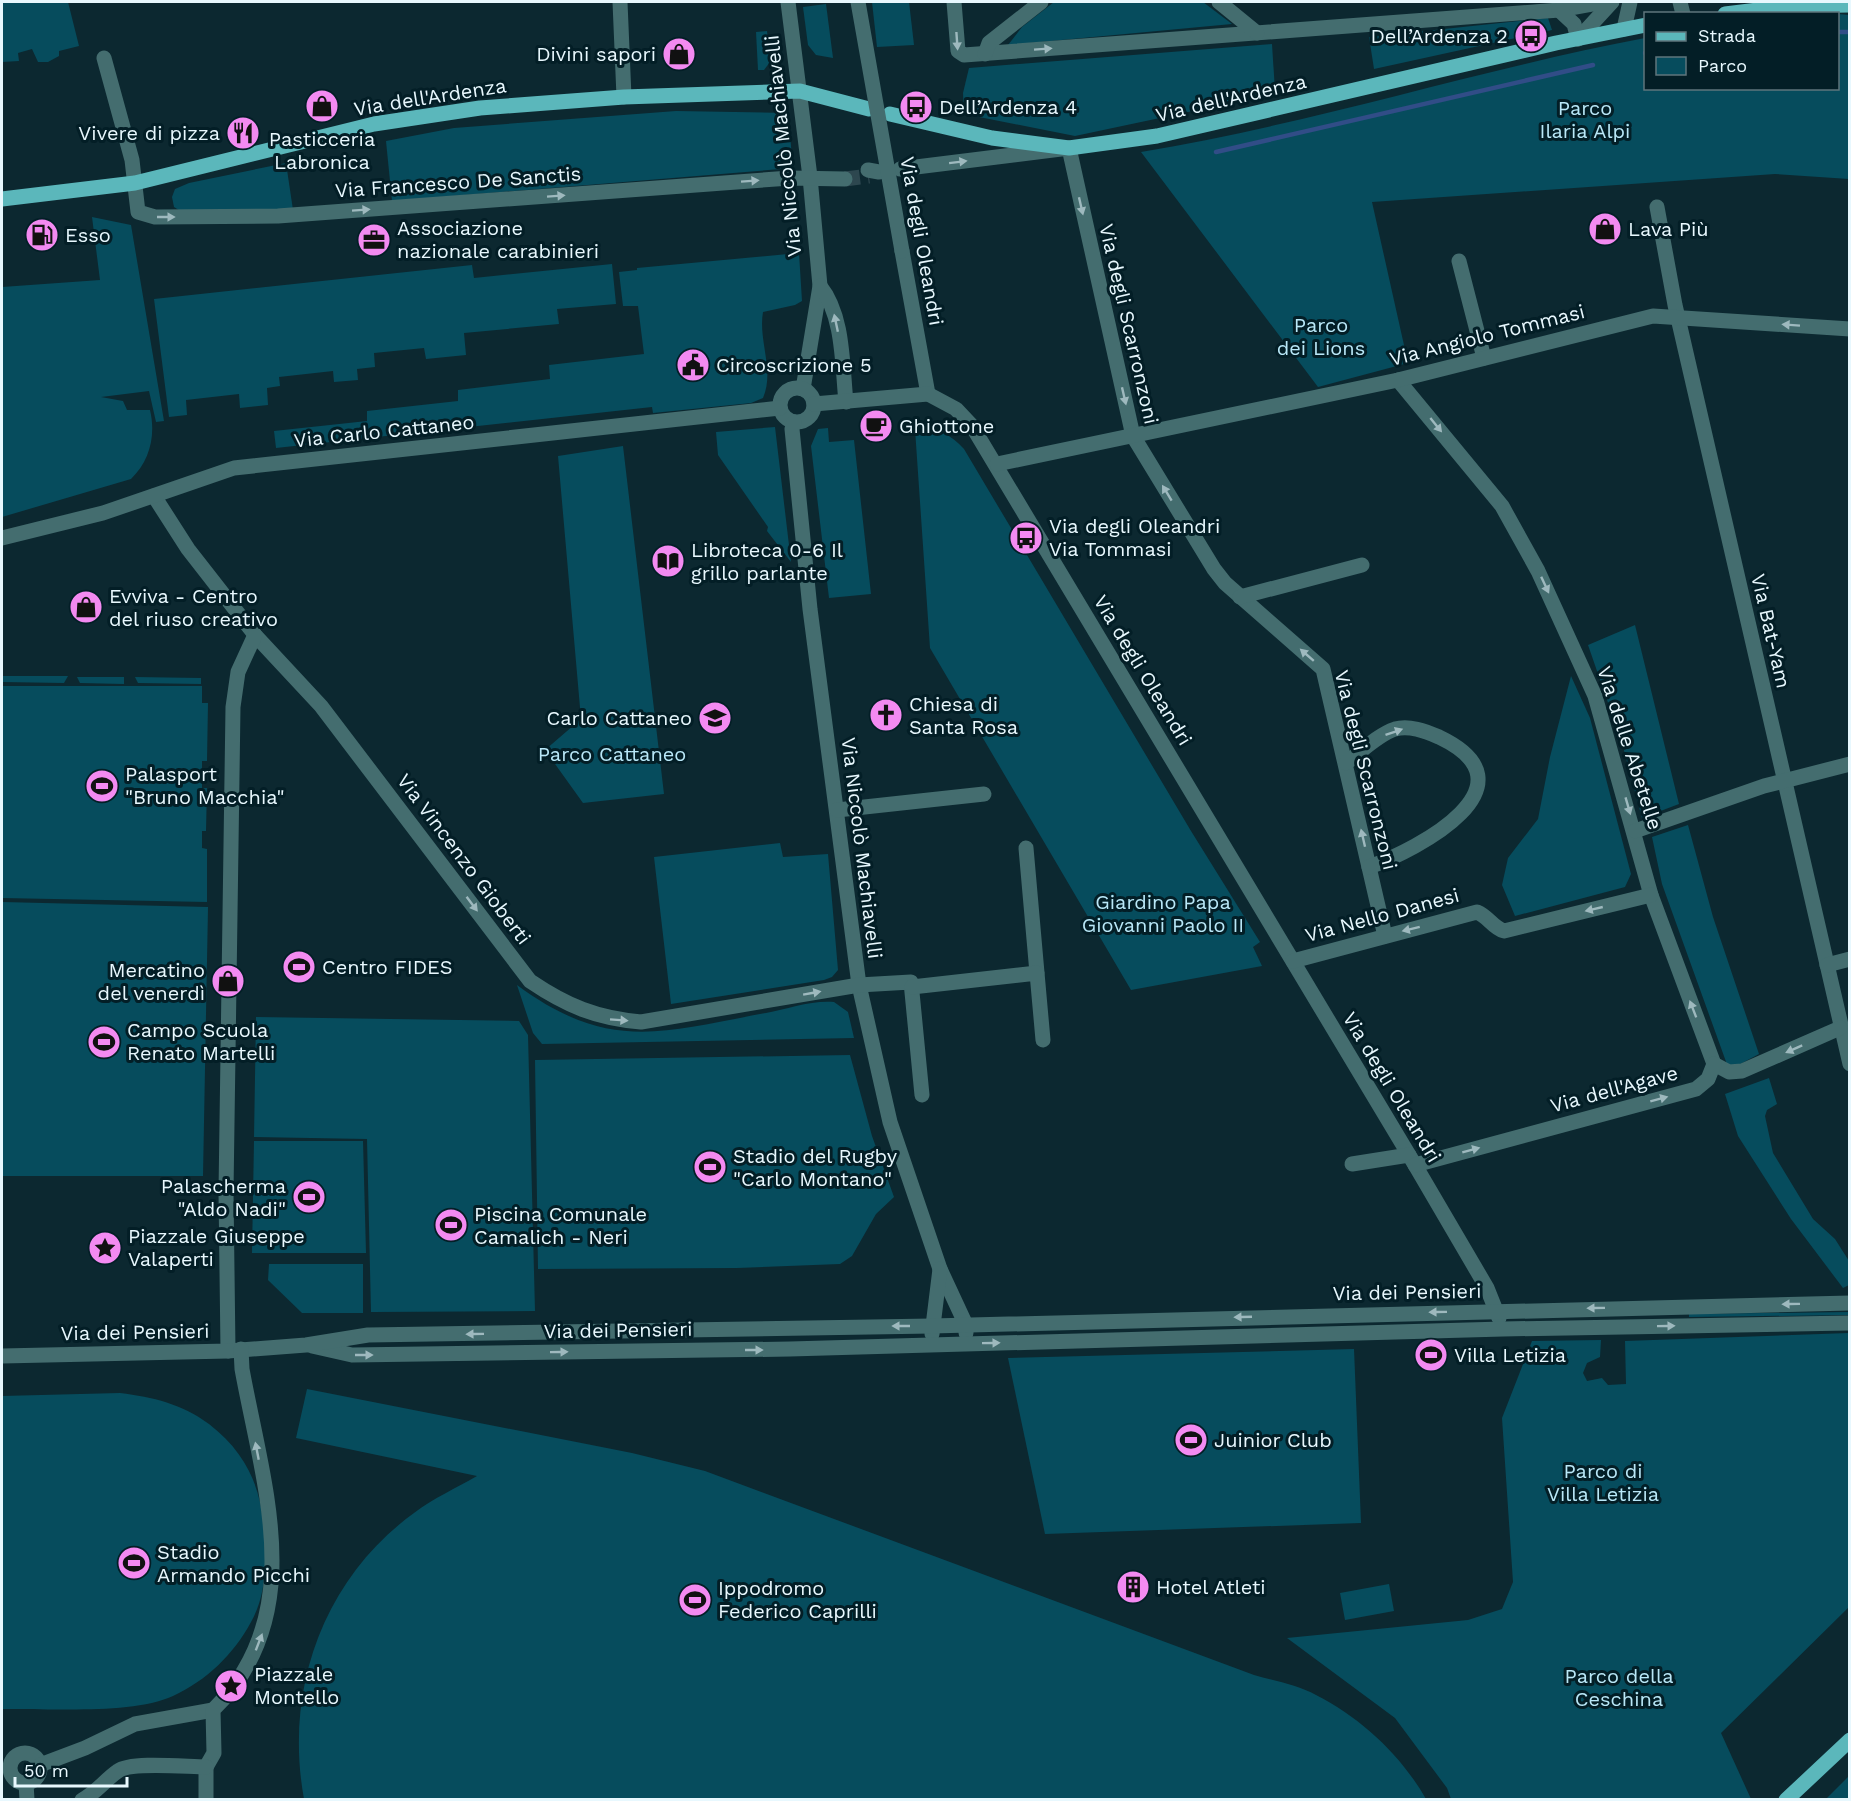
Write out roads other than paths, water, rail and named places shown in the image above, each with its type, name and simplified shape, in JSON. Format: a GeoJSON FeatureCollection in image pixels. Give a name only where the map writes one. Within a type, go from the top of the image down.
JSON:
{"type":"FeatureCollection","features":[{"type":"Feature","properties":{"kind":"main road"},"geometry":{"type":"LineString","coordinates":[[1741,12],[1790,6],[1850,4]]}},
{"type":"Feature","properties":{"kind":"main road","name":"Via dell'Ardenza"},"geometry":{"type":"LineString","coordinates":[[890,114],[1011,141],[1069,148],[1176,132],[1578,39],[1644,26]]}},
{"type":"Feature","properties":{"kind":"main road","name":"Via dell'Ardenza"},"geometry":{"type":"LineString","coordinates":[[2,199],[135,183],[298,141],[407,118],[480,108],[624,97],[800,91],[869,109]]}},
{"type":"Feature","properties":{"kind":"main road"},"geometry":{"type":"LineString","coordinates":[[1786,1800],[1850,1740]]}},
{"type":"Feature","properties":{"kind":"street"},"geometry":{"type":"LineString","coordinates":[[620,2],[624,97]]}},
{"type":"Feature","properties":{"kind":"street","name":"Via Niccolò Machiavelli"},"geometry":{"type":"LineString","coordinates":[[788,2],[810,177],[820,286],[803,389]]}},
{"type":"Feature","properties":{"kind":"street","name":"Via degli Oleandri"},"geometry":{"type":"LineString","coordinates":[[858,2],[928,394],[960,413],[972,426],[997,464],[1487,1288],[1503,1329]]}},
{"type":"Feature","properties":{"kind":"street"},"geometry":{"type":"LineString","coordinates":[[954,2],[958,51],[964,56],[1559,10],[1603,2]]}},
{"type":"Feature","properties":{"kind":"street"},"geometry":{"type":"LineString","coordinates":[[985,54],[989,43],[1041,2]]}},
{"type":"Feature","properties":{"kind":"street"},"geometry":{"type":"LineString","coordinates":[[1218,2],[1257,33]]}},
{"type":"Feature","properties":{"kind":"street"},"geometry":{"type":"LineString","coordinates":[[1578,39],[1612,2]]}},
{"type":"Feature","properties":{"kind":"street"},"geometry":{"type":"LineString","coordinates":[[1624,29],[1630,2]]}},
{"type":"Feature","properties":{"kind":"street"},"geometry":{"type":"LineString","coordinates":[[1559,10],[1574,24],[1578,39]]}},
{"type":"Feature","properties":{"kind":"street"},"geometry":{"type":"LineString","coordinates":[[104,58],[132,160],[135,183]]}},
{"type":"Feature","properties":{"kind":"street"},"geometry":{"type":"LineString","coordinates":[[900,169],[1069,148]]}},
{"type":"Feature","properties":{"kind":"street","name":"Via degli Scarronzoni"},"geometry":{"type":"LineString","coordinates":[[1069,148],[1132,436],[1207,560],[1225,584],[1323,669],[1385,936]]}},
{"type":"Feature","properties":{"kind":"street"},"geometry":{"type":"LineString","coordinates":[[810,177],[840,176]]}},
{"type":"Feature","properties":{"kind":"street","name":"Via Francesco De Sanctis"},"geometry":{"type":"LineString","coordinates":[[135,183],[138,212],[155,217],[278,216],[810,177]]}},
{"type":"Feature","properties":{"kind":"street","name":"Via Bat-Yam"},"geometry":{"type":"LineString","coordinates":[[1657,207],[1677,316],[1850,1064]]}},
{"type":"Feature","properties":{"kind":"street"},"geometry":{"type":"LineString","coordinates":[[1459,261],[1484,358]]}},
{"type":"Feature","properties":{"kind":"street","name":"Via Niccolò Machiavelli"},"geometry":{"type":"LineString","coordinates":[[820,286],[830,300],[835,317],[846,402]]}},
{"type":"Feature","properties":{"kind":"street","name":"Via Angiolo Tommasi"},"geometry":{"type":"LineString","coordinates":[[997,464],[1398,380],[1653,316],[1850,328]]}},
{"type":"Feature","properties":{"kind":"street","name":"Via delle Abetelle"},"geometry":{"type":"LineString","coordinates":[[1398,380],[1497,500],[1521,536],[1595,696],[1635,831],[1651,895],[1714,1064]]}},
{"type":"Feature","properties":{"kind":"street"},"geometry":{"type":"LineString","coordinates":[[803,389],[811,395],[814,404],[810,417],[794,422],[785,417],[780,408],[781,399],[787,391],[803,389]]}},
{"type":"Feature","properties":{"kind":"street"},"geometry":{"type":"LineString","coordinates":[[814,404],[928,394]]}},
{"type":"Feature","properties":{"kind":"street","name":"Via Carlo Cattaneo"},"geometry":{"type":"LineString","coordinates":[[2,538],[103,513],[213,473],[234,468],[780,408]]}},
{"type":"Feature","properties":{"kind":"street","name":"Via Niccolò Machiavelli"},"geometry":{"type":"LineString","coordinates":[[794,422],[792,429],[810,609],[859,985],[890,1122],[940,1269],[966,1325]]}},
{"type":"Feature","properties":{"kind":"street","name":"Via Vincenzo Gioberti"},"geometry":{"type":"LineString","coordinates":[[154,496],[188,549],[255,635],[321,706],[530,981],[559,1000],[608,1019],[641,1022],[859,985],[911,982],[912,987]]}},
{"type":"Feature","properties":{"kind":"street"},"geometry":{"type":"LineString","coordinates":[[1240,597],[1362,565]]}},
{"type":"Feature","properties":{"kind":"street"},"geometry":{"type":"LineString","coordinates":[[40,1765],[85,1748],[135,1724],[213,1710],[232,1692],[245,1672],[263,1632],[272,1593],[272,1535],[242,1369],[234,1350],[226,1192],[233,708],[238,672],[255,635]]}},
{"type":"Feature","properties":{"kind":"street"},"geometry":{"type":"LineString","coordinates":[[1346,764],[1386,733],[1407,728],[1424,731],[1455,746],[1466,756],[1476,774],[1475,790],[1470,802],[1454,822],[1407,851],[1369,867]]}},
{"type":"Feature","properties":{"kind":"street"},"geometry":{"type":"LineString","coordinates":[[1635,831],[1784,779],[1850,764]]}},
{"type":"Feature","properties":{"kind":"street"},"geometry":{"type":"LineString","coordinates":[[837,810],[984,794]]}},
{"type":"Feature","properties":{"kind":"street"},"geometry":{"type":"LineString","coordinates":[[1026,848],[1043,1040]]}},
{"type":"Feature","properties":{"kind":"street","name":"Via Nello Danesi"},"geometry":{"type":"LineString","coordinates":[[1293,961],[1477,912],[1489,918],[1493,926],[1504,931],[1651,895]]}},
{"type":"Feature","properties":{"kind":"street"},"geometry":{"type":"LineString","coordinates":[[1827,965],[1850,958]]}},
{"type":"Feature","properties":{"kind":"street"},"geometry":{"type":"LineString","coordinates":[[922,1095],[912,987],[1037,973]]}},
{"type":"Feature","properties":{"kind":"street"},"geometry":{"type":"LineString","coordinates":[[1714,1064],[1729,1072],[1742,1071],[1840,1028]]}},
{"type":"Feature","properties":{"kind":"street","name":"Via dell'Agave"},"geometry":{"type":"LineString","coordinates":[[1352,1164],[1412,1160],[1696,1089],[1708,1079],[1714,1064]]}},
{"type":"Feature","properties":{"kind":"street","name":"Via Niccolò Machiavelli"},"geometry":{"type":"LineString","coordinates":[[932,1326],[940,1269]]}},
{"type":"Feature","properties":{"kind":"street","name":"Via dei Pensieri"},"geometry":{"type":"LineString","coordinates":[[2,1356],[234,1350],[306,1345],[368,1335],[932,1326],[1496,1310],[1850,1303]]}},
{"type":"Feature","properties":{"kind":"street","name":"Via dei Pensieri"},"geometry":{"type":"LineString","coordinates":[[306,1345],[362,1355],[800,1349],[1503,1329],[1850,1323]]}},
{"type":"Feature","properties":{"kind":"street"},"geometry":{"type":"LineString","coordinates":[[966,1325],[967,1344]]}},
{"type":"Feature","properties":{"kind":"street"},"geometry":{"type":"LineString","coordinates":[[932,1326],[932,1345]]}},
{"type":"Feature","properties":{"kind":"street"},"geometry":{"type":"LineString","coordinates":[[206,1800],[206,1767],[214,1753],[213,1710]]}},
{"type":"Feature","properties":{"kind":"street"},"geometry":{"type":"LineString","coordinates":[[21,1753],[31,1754],[40,1765],[36,1779],[26,1783],[17,1780],[11,1773],[7,1756],[21,1753]]}},
{"type":"Feature","properties":{"kind":"street"},"geometry":{"type":"LineString","coordinates":[[82,1800],[103,1787],[119,1769],[206,1767]]}},
{"type":"Feature","properties":{"kind":"street"},"geometry":{"type":"LineString","coordinates":[[26,1783],[27,1800]]}},
{"type":"Feature","properties":{"kind":"waterway"},"geometry":{"type":"LineString","coordinates":[[1839,32],[1850,32]]}},
{"type":"Feature","properties":{"kind":"waterway"},"geometry":{"type":"LineString","coordinates":[[1216,152],[1593,65]]}},
{"type":"Feature","properties":{"kind":"tunnel"},"geometry":{"type":"LineString","coordinates":[[845,179],[869,176]]}},
{"type":"Feature","properties":{"kind":"place","name":"Dell’Ardenza 2"},"geometry":{"type":"Point","coordinates":[1531,36]}},
{"type":"Feature","properties":{"kind":"place","name":"Divini sapori"},"geometry":{"type":"Point","coordinates":[679,54]}},
{"type":"Feature","properties":{"kind":"place","name":"Pasticceria Labronica"},"geometry":{"type":"Point","coordinates":[322,106]}},
{"type":"Feature","properties":{"kind":"place","name":"Dell’Ardenza 4"},"geometry":{"type":"Point","coordinates":[916,107]}},
{"type":"Feature","properties":{"kind":"place","name":"Vivere di pizza"},"geometry":{"type":"Point","coordinates":[243,133]}},
{"type":"Feature","properties":{"kind":"place","name":"Lava Più"},"geometry":{"type":"Point","coordinates":[1605,229]}},
{"type":"Feature","properties":{"kind":"place","name":"Esso"},"geometry":{"type":"Point","coordinates":[42,235]}},
{"type":"Feature","properties":{"kind":"place","name":"Associazione nazionale carabinieri"},"geometry":{"type":"Point","coordinates":[374,240]}},
{"type":"Feature","properties":{"kind":"place","name":"Circoscrizione 5"},"geometry":{"type":"Point","coordinates":[693,365]}},
{"type":"Feature","properties":{"kind":"place","name":"Ghiottone"},"geometry":{"type":"Point","coordinates":[876,426]}},
{"type":"Feature","properties":{"kind":"place","name":"Via degli Oleandri Via Tommasi"},"geometry":{"type":"Point","coordinates":[1026,538]}},
{"type":"Feature","properties":{"kind":"place","name":"Libroteca 0-6 Il grillo parlante"},"geometry":{"type":"Point","coordinates":[668,561]}},
{"type":"Feature","properties":{"kind":"place","name":"Evviva - Centro del riuso creativo"},"geometry":{"type":"Point","coordinates":[86,607]}},
{"type":"Feature","properties":{"kind":"place","name":"Chiesa di Santa Rosa"},"geometry":{"type":"Point","coordinates":[886,715]}},
{"type":"Feature","properties":{"kind":"place","name":"Carlo Cattaneo"},"geometry":{"type":"Point","coordinates":[715,718]}},
{"type":"Feature","properties":{"kind":"place","name":"Palasport \"Bruno Macchia\""},"geometry":{"type":"Point","coordinates":[102,786]}},
{"type":"Feature","properties":{"kind":"place","name":"Centro FIDES"},"geometry":{"type":"Point","coordinates":[299,967]}},
{"type":"Feature","properties":{"kind":"place","name":"Mercatino del venerdì"},"geometry":{"type":"Point","coordinates":[228,981]}},
{"type":"Feature","properties":{"kind":"place","name":"Campo Scuola Renato Martelli"},"geometry":{"type":"Point","coordinates":[104,1042]}},
{"type":"Feature","properties":{"kind":"place","name":"Stadio del Rugby \"Carlo Montano\""},"geometry":{"type":"Point","coordinates":[710,1167]}},
{"type":"Feature","properties":{"kind":"place","name":"Palascherma \"Aldo Nadi\""},"geometry":{"type":"Point","coordinates":[309,1197]}},
{"type":"Feature","properties":{"kind":"place","name":"Piscina Comunale Camalich - Neri"},"geometry":{"type":"Point","coordinates":[451,1225]}},
{"type":"Feature","properties":{"kind":"place","name":"Piazzale Giuseppe Valaperti"},"geometry":{"type":"Point","coordinates":[105,1248]}},
{"type":"Feature","properties":{"kind":"place","name":"Villa Letizia"},"geometry":{"type":"Point","coordinates":[1431,1355]}},
{"type":"Feature","properties":{"kind":"place","name":"Juinior Club"},"geometry":{"type":"Point","coordinates":[1191,1440]}},
{"type":"Feature","properties":{"kind":"place","name":"Stadio Armando Picchi"},"geometry":{"type":"Point","coordinates":[134,1563]}},
{"type":"Feature","properties":{"kind":"place","name":"Hotel Atleti"},"geometry":{"type":"Point","coordinates":[1133,1587]}},
{"type":"Feature","properties":{"kind":"place","name":"Ippodromo Federico Caprilli"},"geometry":{"type":"Point","coordinates":[695,1600]}},
{"type":"Feature","properties":{"kind":"place","name":"Piazzale Montello"},"geometry":{"type":"Point","coordinates":[231,1686]}},
{"type":"Feature","properties":{"kind":"park label","name":"Parco Ilaria Alpi"},"geometry":{"type":"Point","coordinates":[1585,120]}},
{"type":"Feature","properties":{"kind":"park label","name":"Parco dei Lions"},"geometry":{"type":"Point","coordinates":[1321,336]}},
{"type":"Feature","properties":{"kind":"park label","name":"Parco Cattaneo"},"geometry":{"type":"Point","coordinates":[612,754]}},
{"type":"Feature","properties":{"kind":"park label","name":"Giardino Papa Giovanni Paolo II"},"geometry":{"type":"Point","coordinates":[1163,914]}},
{"type":"Feature","properties":{"kind":"park label","name":"Parco di Villa Letizia"},"geometry":{"type":"Point","coordinates":[1603,1482]}},
{"type":"Feature","properties":{"kind":"park label","name":"Parco della Ceschina"},"geometry":{"type":"Point","coordinates":[1619,1688]}}]}
